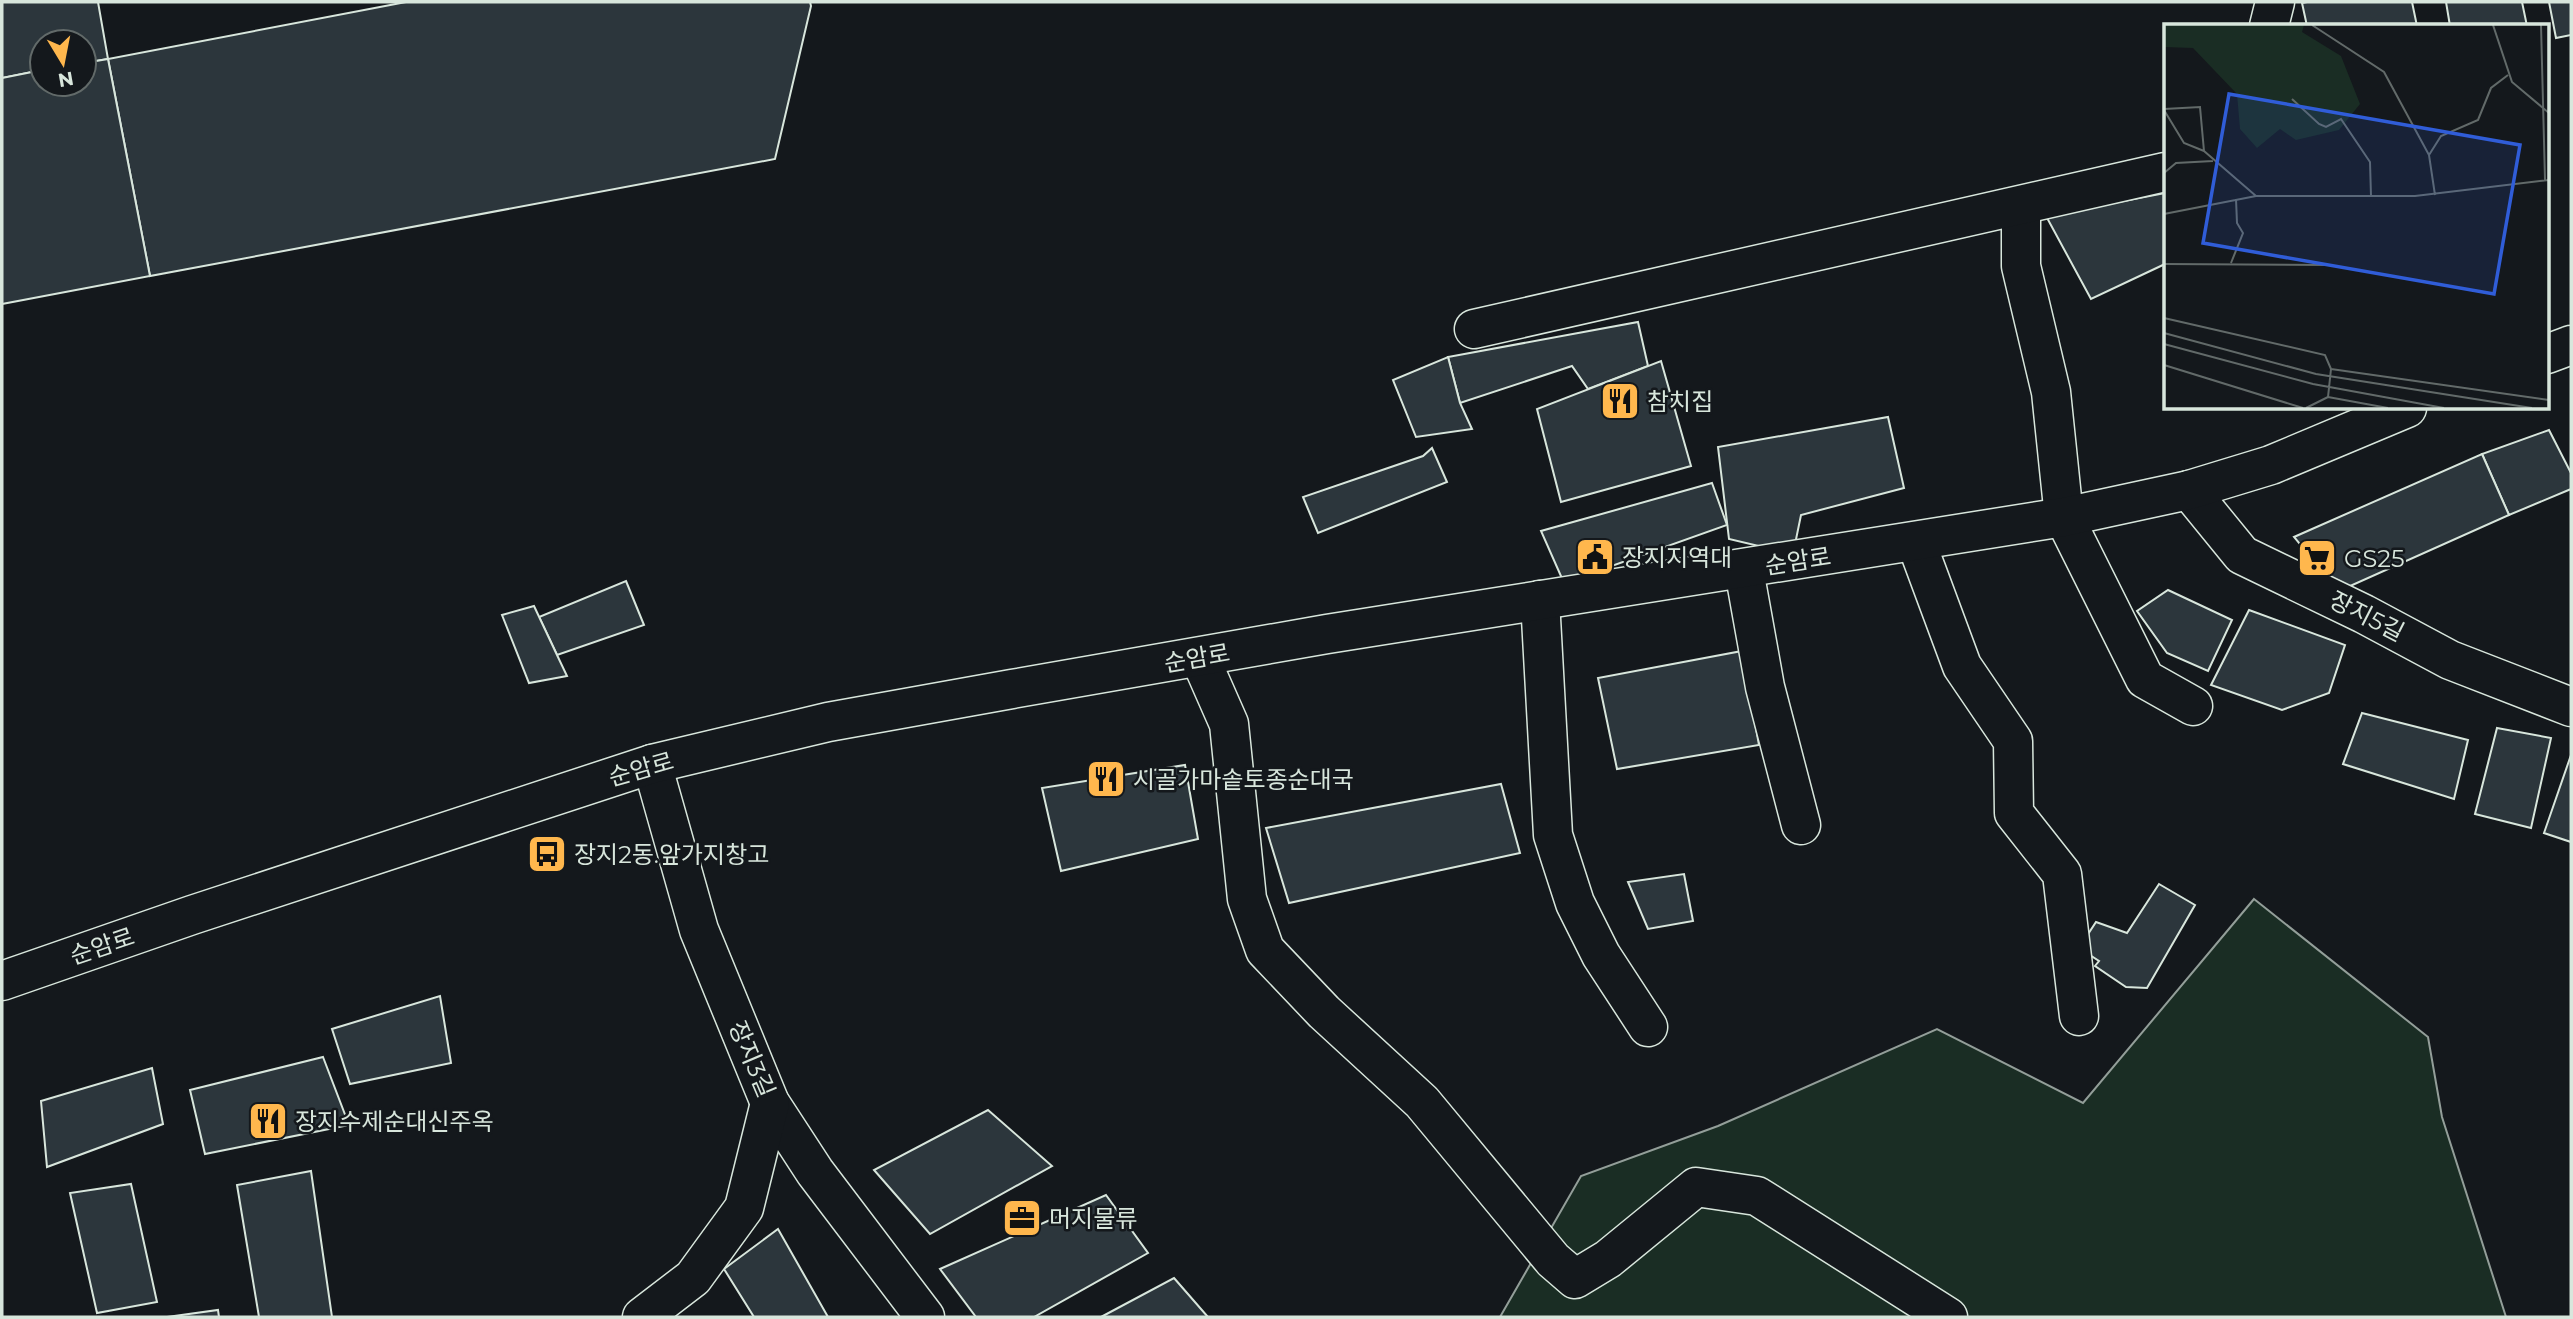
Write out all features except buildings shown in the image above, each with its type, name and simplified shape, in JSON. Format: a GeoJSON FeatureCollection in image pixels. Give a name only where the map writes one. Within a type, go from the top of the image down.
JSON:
{"type":"FeatureCollection","features":[{"type":"Feature","properties":{"kind":"street"},"geometry":{"type":"LineString","coordinates":[[2270,24],[2275,2]]}},
{"type":"Feature","properties":{"kind":"street"},"geometry":{"type":"LineString","coordinates":[[1474,330],[2164,172]]}},
{"type":"Feature","properties":{"kind":"street"},"geometry":{"type":"LineString","coordinates":[[2021,206],[2021,265],[2051,392],[2064,517],[2146,679],[2193,706]]}},
{"type":"Feature","properties":{"kind":"street"},"geometry":{"type":"LineString","coordinates":[[2548,354],[2571,345]]}},
{"type":"Feature","properties":{"kind":"street","name":"순암로"},"geometry":{"type":"LineString","coordinates":[[2,981],[652,764],[828,722],[1540,600],[1744,570],[2064,517],[2189,490],[2271,465],[2355,417],[2395,410]]}},
{"type":"Feature","properties":{"kind":"street","name":"장지5길"},"geometry":{"type":"LineString","coordinates":[[2189,490],[2242,555],[2364,614],[2450,660],[2571,706]]}},
{"type":"Feature","properties":{"kind":"street"},"geometry":{"type":"LineString","coordinates":[[1916,542],[1962,666],[2013,740],[2014,813],[2062,874],[2079,1016]]}},
{"type":"Feature","properties":{"kind":"street"},"geometry":{"type":"LineString","coordinates":[[1744,570],[1765,687],[1801,825]]}},
{"type":"Feature","properties":{"kind":"street"},"geometry":{"type":"LineString","coordinates":[[1540,600],[1553,835],[1575,903],[1601,955],[1648,1027]]}},
{"type":"Feature","properties":{"kind":"street"},"geometry":{"type":"LineString","coordinates":[[1199,658],[1229,724],[1247,899],[1265,950],[1324,1012],[1422,1102],[1560,1267],[1575,1279],[1608,1259],[1696,1187],[1757,1196],[1948,1317]]}},
{"type":"Feature","properties":{"kind":"street","name":"장지3길"},"geometry":{"type":"LineString","coordinates":[[652,764],[699,930],[770,1103],[815,1172],[925,1317]]}},
{"type":"Feature","properties":{"kind":"street"},"geometry":{"type":"LineString","coordinates":[[642,1317],[693,1278],[744,1208],[770,1103]]}},
{"type":"Feature","properties":{"kind":"green space"},"geometry":{"type":"Polygon","coordinates":[[[2254,899],[2428,1037],[2442,1117],[2506,1317],[1500,1317],[1581,1176],[1718,1126],[1937,1029],[2083,1103],[2254,899]]]}},
{"type":"Feature","properties":{"kind":"place","name":"참치집"},"geometry":{"type":"Point","coordinates":[1620,401]}},
{"type":"Feature","properties":{"kind":"place","name":"장지지역대"},"geometry":{"type":"Point","coordinates":[1595,557]}},
{"type":"Feature","properties":{"kind":"place","name":"GS25"},"geometry":{"type":"Point","coordinates":[2317,558]}},
{"type":"Feature","properties":{"kind":"place","name":"시골가마솥토종순대국"},"geometry":{"type":"Point","coordinates":[1106,779]}},
{"type":"Feature","properties":{"kind":"place","name":"장지2동.앞가지창고"},"geometry":{"type":"Point","coordinates":[547,854]}},
{"type":"Feature","properties":{"kind":"place","name":"장지수제순대신주옥"},"geometry":{"type":"Point","coordinates":[268,1121]}},
{"type":"Feature","properties":{"kind":"place","name":"머지물류"},"geometry":{"type":"Point","coordinates":[1022,1218]}}]}
